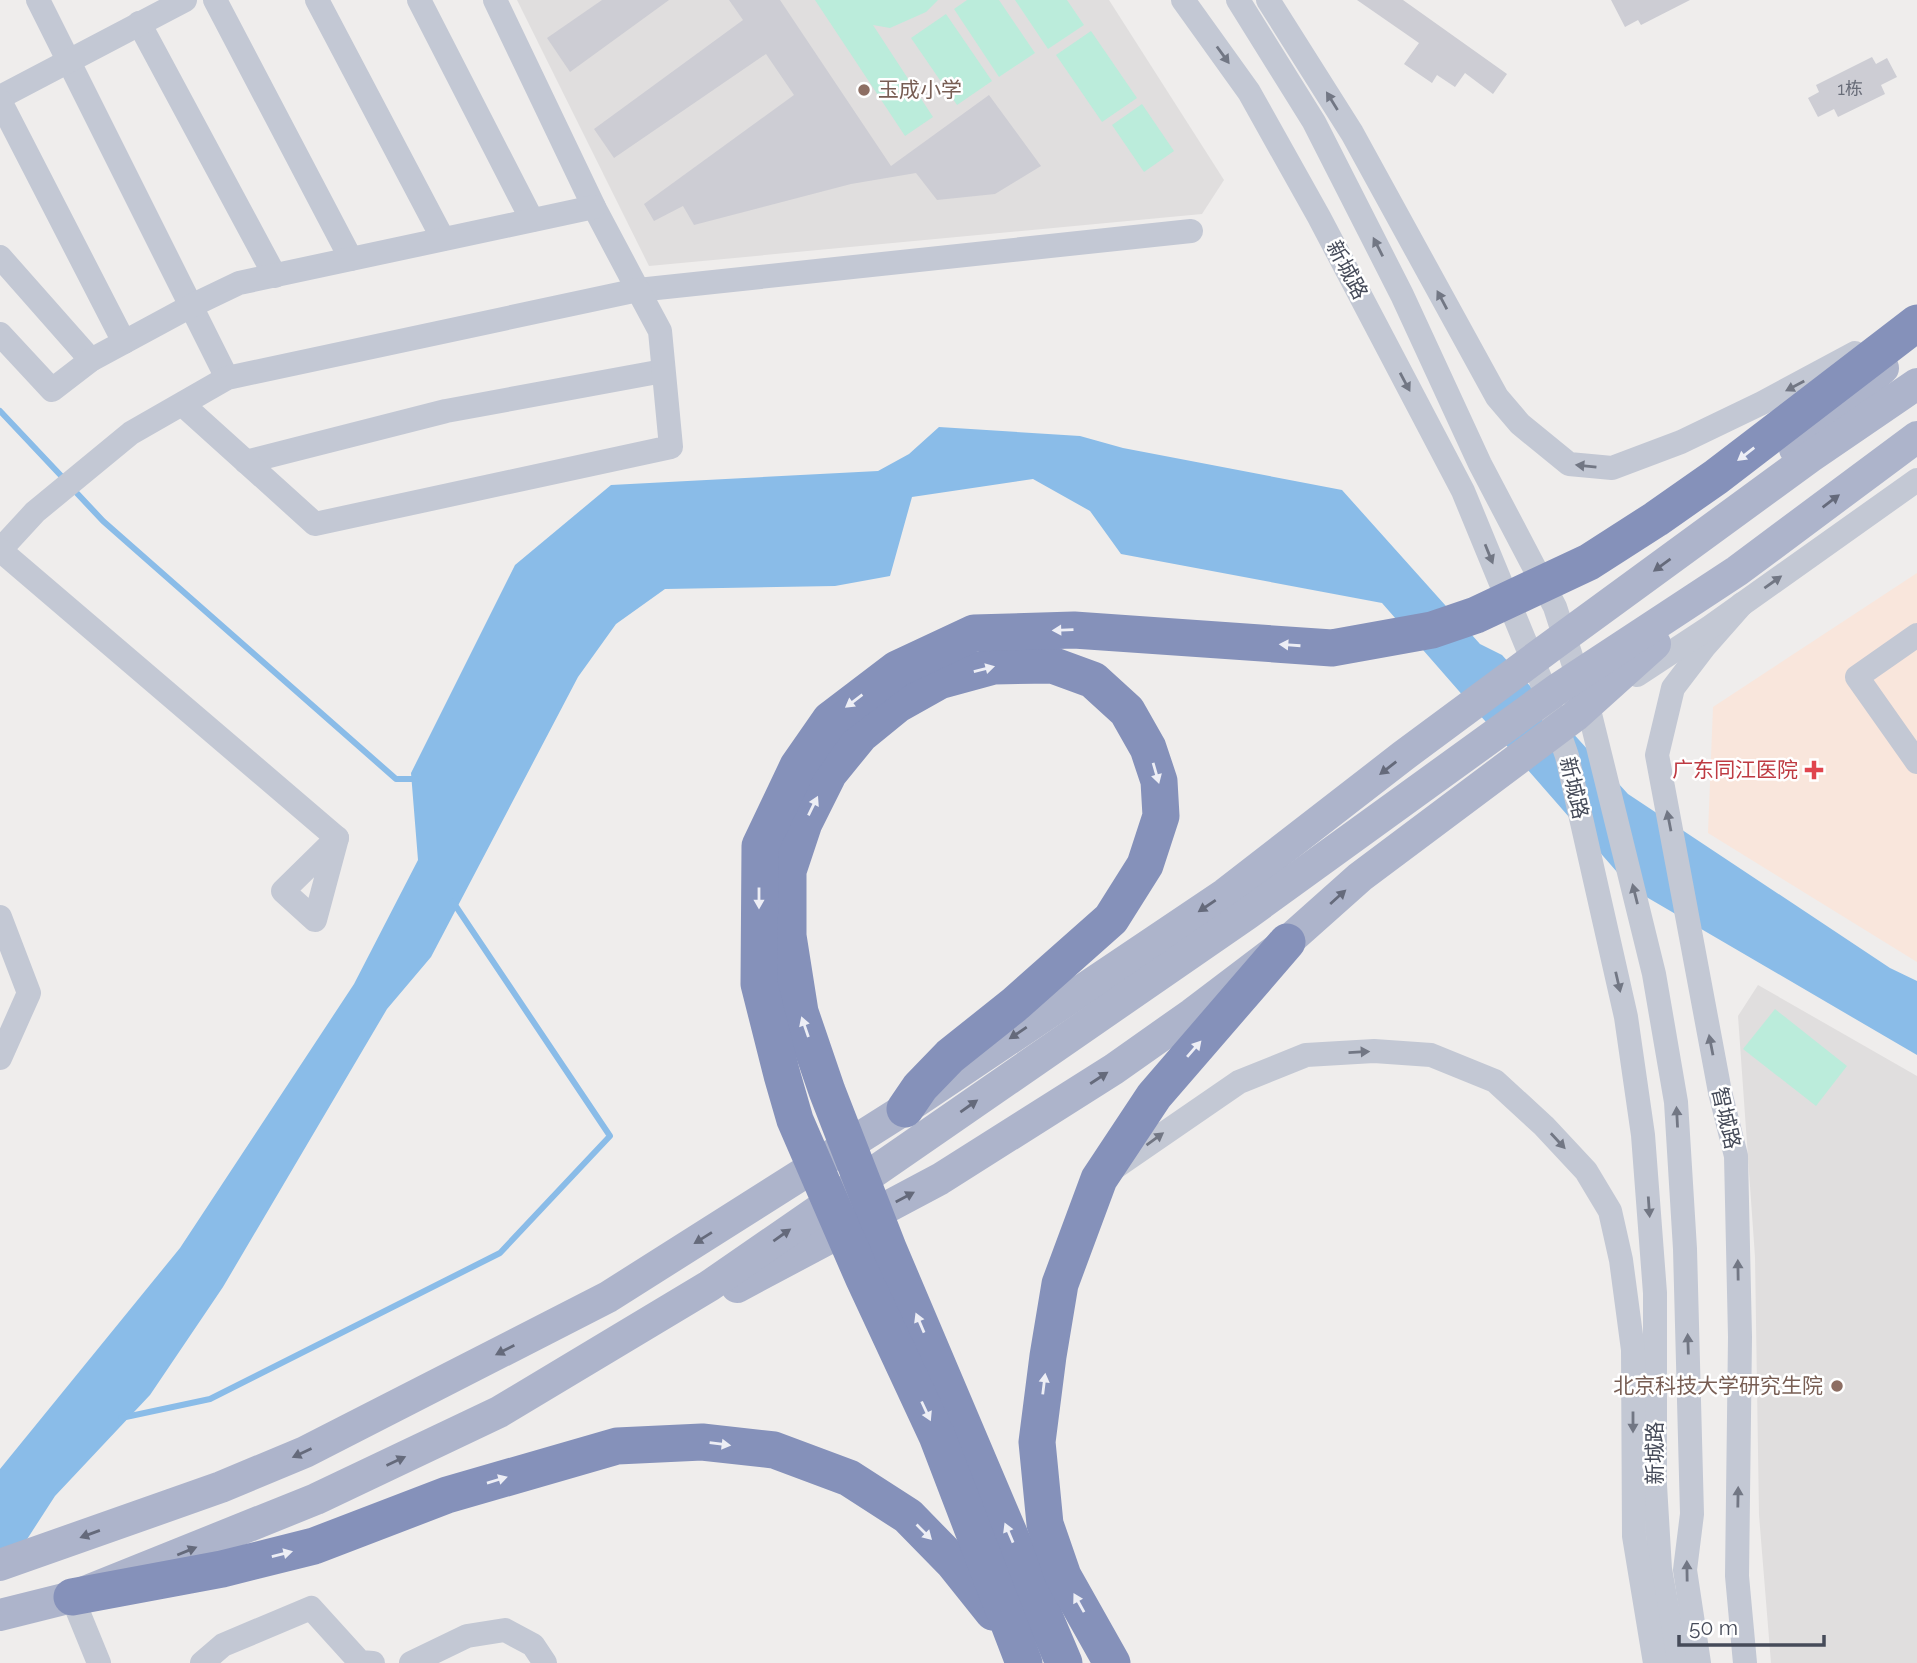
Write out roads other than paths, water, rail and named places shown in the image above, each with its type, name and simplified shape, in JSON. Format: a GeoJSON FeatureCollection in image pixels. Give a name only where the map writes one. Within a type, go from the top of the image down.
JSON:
{"type":"FeatureCollection","features":[{"type":"Feature","properties":{"kind":"highway"},"geometry":{"type":"LineString","coordinates":[[1064,1663],[890,1297],[790,1107],[759,984],[760,846],[798,766],[830,719],[897,669],[974,633],[1074,630],[1332,648],[1432,630],[1476,615],[1588,562],[1656,519],[1716,477],[1917,323]]}},
{"type":"Feature","properties":{"kind":"highway"},"geometry":{"type":"LineString","coordinates":[[905,1109],[920,1087],[950,1056],[1014,1005],[1111,919],[1145,865],[1161,816],[1159,780],[1148,748],[1127,711],[1093,680],[1052,665],[994,666],[939,681],[898,704],[860,735],[829,773],[804,823],[788,871],[788,936],[800,1012],[937,1436],[1020,1652]]}},
{"type":"Feature","properties":{"kind":"highway"},"geometry":{"type":"LineString","coordinates":[[1112,1663],[1063,1576],[1045,1524],[1037,1442],[1060,1284],[1099,1179],[1154,1096],[1287,942]]}},
{"type":"Feature","properties":{"kind":"highway"},"geometry":{"type":"LineString","coordinates":[[72,1597],[222,1569],[314,1546],[447,1494],[617,1446],[702,1442],[774,1450],[849,1478],[908,1516],[953,1562],[1020,1652]]}},
{"type":"Feature","properties":{"kind":"main road"},"geometry":{"type":"LineString","coordinates":[[1692,543],[1917,336]]}},
{"type":"Feature","properties":{"kind":"main road"},"geometry":{"type":"LineString","coordinates":[[5,1564],[221,1487],[304,1452],[608,1297],[905,1109],[1225,894],[1550,647],[1810,457],[1917,384]]}},
{"type":"Feature","properties":{"kind":"main road"},"geometry":{"type":"LineString","coordinates":[[499,1412],[709,1286],[1247,914],[1559,688],[1737,570],[1917,437]]}},
{"type":"Feature","properties":{"kind":"main road"},"geometry":{"type":"LineString","coordinates":[[3,1614],[72,1597],[316,1499],[499,1412],[940,1179],[1114,1069],[1287,942],[1360,877],[1575,716],[1737,570]]}},
{"type":"Feature","properties":{"kind":"street"},"geometry":{"type":"LineString","coordinates":[[38,0],[226,379]]}},
{"type":"Feature","properties":{"kind":"street"},"geometry":{"type":"LineString","coordinates":[[124,342],[0,99],[68,60],[185,0]]}},
{"type":"Feature","properties":{"kind":"street"},"geometry":{"type":"LineString","coordinates":[[215,0],[351,259]]}},
{"type":"Feature","properties":{"kind":"street"},"geometry":{"type":"LineString","coordinates":[[317,0],[443,239]]}},
{"type":"Feature","properties":{"kind":"street"},"geometry":{"type":"LineString","coordinates":[[419,0],[532,220]]}},
{"type":"Feature","properties":{"kind":"street"},"geometry":{"type":"LineString","coordinates":[[182,404],[315,524],[671,447],[660,331],[594,207],[495,0]]}},
{"type":"Feature","properties":{"kind":"street","name":"新城路"},"geometry":{"type":"LineString","coordinates":[[1183,0],[1249,92],[1319,217],[1463,491],[1540,678],[1567,756],[1626,1017],[1643,1135],[1655,1293],[1655,1485],[1659,1557],[1676,1663]]}},
{"type":"Feature","properties":{"kind":"street","name":"新城路"},"geometry":{"type":"LineString","coordinates":[[1238,0],[1314,122],[1402,295],[1480,464],[1555,607],[1591,718],[1654,974],[1676,1101],[1685,1249],[1692,1501],[1685,1570],[1699,1663]]}},
{"type":"Feature","properties":{"kind":"street"},"geometry":{"type":"LineString","coordinates":[[1268,0],[1352,133],[1497,397],[1520,424],[1569,464],[1612,468],[1681,442],[1841,362],[1917,313]]}},
{"type":"Feature","properties":{"kind":"street"},"geometry":{"type":"LineString","coordinates":[[139,23],[275,275]]}},
{"type":"Feature","properties":{"kind":"street"},"geometry":{"type":"LineString","coordinates":[[0,334],[52,390],[92,360],[239,283],[594,207]]}},
{"type":"Feature","properties":{"kind":"street"},"geometry":{"type":"LineString","coordinates":[[337,838],[0,550],[45,504],[131,433],[226,379],[638,290],[1191,231]]}},
{"type":"Feature","properties":{"kind":"street"},"geometry":{"type":"LineString","coordinates":[[0,257],[92,360]]}},
{"type":"Feature","properties":{"kind":"street"},"geometry":{"type":"LineString","coordinates":[[246,462],[446,411],[663,371]]}},
{"type":"Feature","properties":{"kind":"street"},"geometry":{"type":"LineString","coordinates":[[1575,716],[1742,604],[1917,480]]}},
{"type":"Feature","properties":{"kind":"street","name":"智城路"},"geometry":{"type":"LineString","coordinates":[[1742,604],[1672,688],[1657,755],[1720,1092],[1736,1156],[1740,1337],[1737,1576],[1745,1663]]}},
{"type":"Feature","properties":{"kind":"street"},"geometry":{"type":"LineString","coordinates":[[1917,635],[1857,677],[1917,762]]}},
{"type":"Feature","properties":{"kind":"street"},"geometry":{"type":"LineString","coordinates":[[0,917],[29,993],[0,1058]]}},
{"type":"Feature","properties":{"kind":"street"},"geometry":{"type":"LineString","coordinates":[[1099,1179],[1239,1082],[1306,1055],[1374,1051],[1432,1055],[1495,1081],[1544,1125],[1586,1171],[1610,1211],[1621,1260],[1633,1350],[1634,1535],[1655,1663]]}},
{"type":"Feature","properties":{"kind":"street"},"geometry":{"type":"LineString","coordinates":[[72,1597],[99,1663]]}},
{"type":"Feature","properties":{"kind":"street"},"geometry":{"type":"LineString","coordinates":[[202,1663],[223,1645],[312,1608],[360,1662],[373,1663]]}},
{"type":"Feature","properties":{"kind":"street"},"geometry":{"type":"LineString","coordinates":[[411,1663],[467,1636],[505,1630],[533,1645],[545,1663]]}},
{"type":"Feature","properties":{"kind":"water"},"geometry":{"type":"Polygon","coordinates":[[[939,427],[1080,436],[1123,448],[1342,490],[1480,644],[1502,655],[1628,794],[1890,968],[1917,981],[1917,1055],[1631,888],[1382,603],[1121,554],[1090,511],[1033,479],[912,497],[890,576],[835,586],[665,589],[616,624],[578,677],[431,957],[387,1009],[223,1287],[150,1395],[55,1496],[0,1581],[0,1469],[180,1248],[354,984],[418,860],[411,773],[515,565],[611,485],[878,471],[909,454],[939,427]]]}},
{"type":"Feature","properties":{"kind":"waterway"},"geometry":{"type":"LineString","coordinates":[[0,411],[66,481]]}},
{"type":"Feature","properties":{"kind":"waterway"},"geometry":{"type":"LineString","coordinates":[[73,489],[103,521],[396,779],[416,779]]}},
{"type":"Feature","properties":{"kind":"waterway"},"geometry":{"type":"LineString","coordinates":[[121,1418],[210,1399],[500,1253],[610,1136],[453,902]]}},
{"type":"Feature","properties":{"kind":"place","name":"玉成小学"},"geometry":{"type":"Point","coordinates":[864,90]}},
{"type":"Feature","properties":{"kind":"place","name":"广东同江医院"},"geometry":{"type":"Point","coordinates":[1814,770]}},
{"type":"Feature","properties":{"kind":"place","name":"北京科技大学研究生院"},"geometry":{"type":"Point","coordinates":[1837,1386]}}]}
